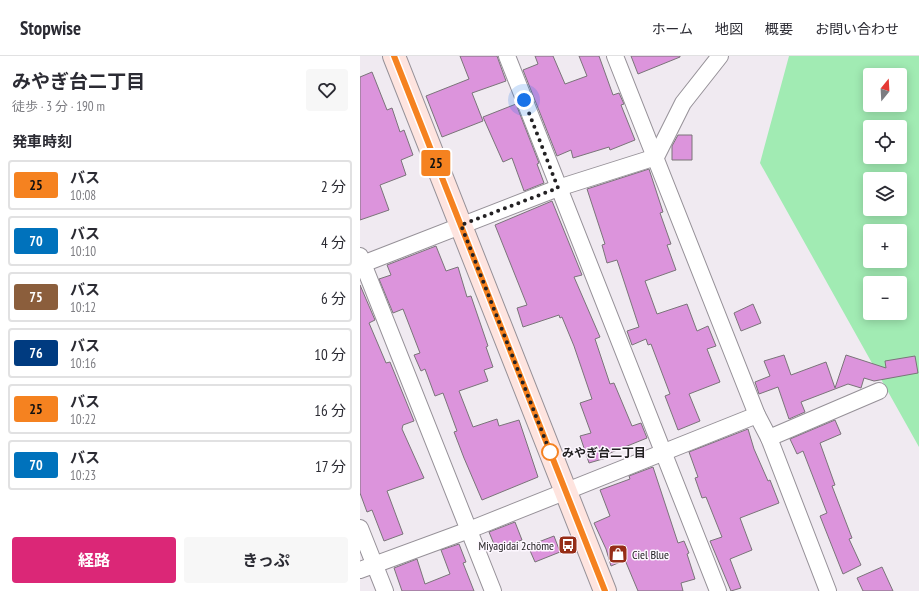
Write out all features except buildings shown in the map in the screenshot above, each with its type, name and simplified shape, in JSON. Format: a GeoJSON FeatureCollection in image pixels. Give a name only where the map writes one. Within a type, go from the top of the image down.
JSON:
{"type":"FeatureCollection","features":[{"type":"Feature","properties":{"kind":"street"},"geometry":{"type":"LineString","coordinates":[[394,56],[604,591]]}},
{"type":"Feature","properties":{"kind":"street"},"geometry":{"type":"LineString","coordinates":[[507,56],[718,591]]}},
{"type":"Feature","properties":{"kind":"street"},"geometry":{"type":"LineString","coordinates":[[615,56],[757,414],[769,438],[828,591]]}},
{"type":"Feature","properties":{"kind":"street"},"geometry":{"type":"LineString","coordinates":[[493,591],[361,261],[558,188],[656,157],[683,103],[720,56]]}},
{"type":"Feature","properties":{"kind":"street"},"geometry":{"type":"LineString","coordinates":[[769,438],[879,391]]}},
{"type":"Feature","properties":{"kind":"street"},"geometry":{"type":"LineString","coordinates":[[360,570],[469,530],[757,414]]}},
{"type":"Feature","properties":{"kind":"street"},"geometry":{"type":"LineString","coordinates":[[360,528],[385,591]]}},
{"type":"Feature","properties":{"kind":"green space"},"geometry":{"type":"Polygon","coordinates":[[[789,56],[919,56],[919,447],[760,163],[789,56]]]}},
{"type":"Feature","properties":{"kind":"bus line","name":"25"},"geometry":{"type":"LineString","coordinates":[[394,56],[605,591]]}},
{"type":"Feature","properties":{"kind":"place","name":"みやぎ台二丁目"},"geometry":{"type":"Point","coordinates":[550,452]}},
{"type":"Feature","properties":{"kind":"place","name":"Miyagidai 2chōme"},"geometry":{"type":"Point","coordinates":[568,545]}},
{"type":"Feature","properties":{"kind":"place","name":"Ciel Blue"},"geometry":{"type":"Point","coordinates":[618,554]}},
{"type":"Feature","properties":{"kind":"route"},"geometry":{"type":"LineString","coordinates":[[524,100],[558,188],[461,225],[550,452]]}}]}
